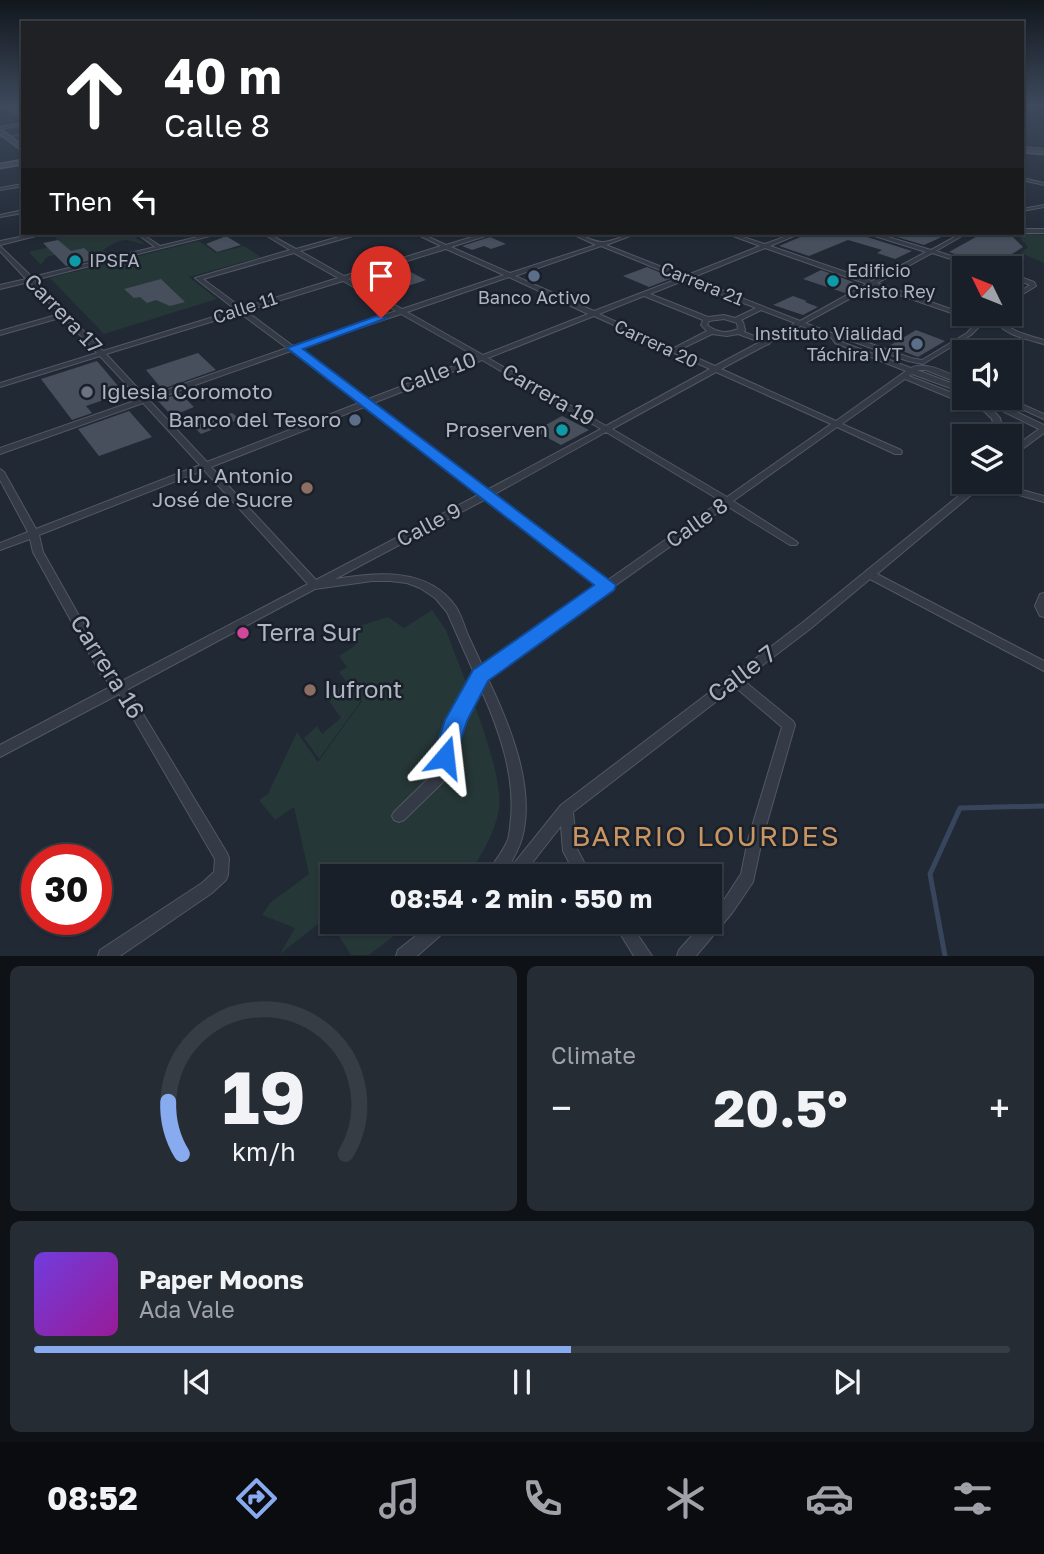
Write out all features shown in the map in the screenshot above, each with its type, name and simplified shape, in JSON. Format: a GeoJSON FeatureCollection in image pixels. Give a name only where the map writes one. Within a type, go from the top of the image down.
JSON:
{"type":"FeatureCollection","features":[{"type":"Feature","properties":{"kind":"street"},"geometry":{"type":"LineString","coordinates":[[1,158],[18,153]]}},
{"type":"Feature","properties":{"kind":"street"},"geometry":{"type":"LineString","coordinates":[[1,158],[18,153]]}},
{"type":"Feature","properties":{"kind":"street"},"geometry":{"type":"LineString","coordinates":[[0,166],[21,162]]}},
{"type":"Feature","properties":{"kind":"street"},"geometry":{"type":"LineString","coordinates":[[1024,179],[1044,184]]}},
{"type":"Feature","properties":{"kind":"street"},"geometry":{"type":"LineString","coordinates":[[0,189],[21,185]]}},
{"type":"Feature","properties":{"kind":"street"},"geometry":{"type":"LineString","coordinates":[[1024,203],[1042,206]]}},
{"type":"Feature","properties":{"kind":"street"},"geometry":{"type":"LineString","coordinates":[[1024,210],[1042,206]]}},
{"type":"Feature","properties":{"kind":"street"},"geometry":{"type":"LineString","coordinates":[[0,216],[21,211]]}},
{"type":"Feature","properties":{"kind":"street"},"geometry":{"type":"LineString","coordinates":[[1024,231],[1044,231]]}},
{"type":"Feature","properties":{"kind":"street"},"geometry":{"type":"LineString","coordinates":[[0,243],[36,235]]}},
{"type":"Feature","properties":{"kind":"street"},"geometry":{"type":"LineString","coordinates":[[141,235],[160,248]]}},
{"type":"Feature","properties":{"kind":"street"},"geometry":{"type":"LineString","coordinates":[[0,288],[211,235]]}},
{"type":"Feature","properties":{"kind":"street","name":"Carrera 19"},"geometry":{"type":"LineString","coordinates":[[268,235],[606,429],[793,542]]}},
{"type":"Feature","properties":{"kind":"street"},"geometry":{"type":"LineString","coordinates":[[350,235],[198,278],[607,585]]}},
{"type":"Feature","properties":{"kind":"street","name":"Carrera 20"},"geometry":{"type":"LineString","coordinates":[[421,235],[898,452]]}},
{"type":"Feature","properties":{"kind":"street","name":"Calle 11"},"geometry":{"type":"LineString","coordinates":[[0,386],[484,235]]}},
{"type":"Feature","properties":{"kind":"street","name":"Carrera 21"},"geometry":{"type":"LineString","coordinates":[[577,235],[801,324],[844,336],[925,365]]}},
{"type":"Feature","properties":{"kind":"street"},"geometry":{"type":"LineString","coordinates":[[0,452],[293,348],[629,235]]}},
{"type":"Feature","properties":{"kind":"street"},"geometry":{"type":"LineString","coordinates":[[733,235],[974,319],[979,324],[909,374]]}},
{"type":"Feature","properties":{"kind":"street","name":"Calle 10"},"geometry":{"type":"LineString","coordinates":[[0,547],[794,235]]}},
{"type":"Feature","properties":{"kind":"street"},"geometry":{"type":"LineString","coordinates":[[877,235],[952,257]]}},
{"type":"Feature","properties":{"kind":"street","name":"Calle 9"},"geometry":{"type":"LineString","coordinates":[[0,751],[316,586],[961,235]]}},
{"type":"Feature","properties":{"kind":"street","name":"Carrera 17"},"geometry":{"type":"LineString","coordinates":[[0,248],[102,354],[316,586]]}},
{"type":"Feature","properties":{"kind":"street"},"geometry":{"type":"LineString","coordinates":[[1022,279],[1032,283],[1032,286],[1022,292]]}},
{"type":"Feature","properties":{"kind":"street"},"geometry":{"type":"LineString","coordinates":[[645,293],[707,319],[717,317],[736,320],[760,307]]}},
{"type":"Feature","properties":{"kind":"street"},"geometry":{"type":"LineString","coordinates":[[0,333],[65,315]]}},
{"type":"Feature","properties":{"kind":"street"},"geometry":{"type":"LineString","coordinates":[[707,319],[704,326],[711,332],[726,335],[739,332],[767,343]]}},
{"type":"Feature","properties":{"kind":"street"},"geometry":{"type":"LineString","coordinates":[[736,320],[743,328],[739,332]]}},
{"type":"Feature","properties":{"kind":"street"},"geometry":{"type":"LineString","coordinates":[[1004,326],[1044,342]]}},
{"type":"Feature","properties":{"kind":"street"},"geometry":{"type":"LineString","coordinates":[[672,351],[711,332]]}},
{"type":"Feature","properties":{"kind":"street","name":"Carrera 21"},"geometry":{"type":"LineString","coordinates":[[833,335],[837,342],[909,374]]}},
{"type":"Feature","properties":{"kind":"street"},"geometry":{"type":"LineString","coordinates":[[925,365],[952,377]]}},
{"type":"Feature","properties":{"kind":"street"},"geometry":{"type":"LineString","coordinates":[[909,374],[952,387]]}},
{"type":"Feature","properties":{"kind":"street"},"geometry":{"type":"LineString","coordinates":[[909,374],[988,410],[996,418],[997,424]]}},
{"type":"Feature","properties":{"kind":"street","name":"Calle 8"},"geometry":{"type":"LineString","coordinates":[[480,676],[909,374]]}},
{"type":"Feature","properties":{"kind":"street"},"geometry":{"type":"LineString","coordinates":[[1022,407],[1044,417]]}},
{"type":"Feature","properties":{"kind":"street"},"geometry":{"type":"LineString","coordinates":[[1006,410],[1044,428],[1022,445]]}},
{"type":"Feature","properties":{"kind":"street","name":"Carrera 16"},"geometry":{"type":"LineString","coordinates":[[0,472],[34,534],[38,552],[104,670],[121,688],[222,858],[221,875],[207,888],[106,956]]}},
{"type":"Feature","properties":{"kind":"street"},"geometry":{"type":"LineString","coordinates":[[1022,493],[1044,499]]}},
{"type":"Feature","properties":{"kind":"street","name":"Calle 7"},"geometry":{"type":"LineString","coordinates":[[522,864],[566,809],[733,679],[806,626],[967,494]]}},
{"type":"Feature","properties":{"kind":"street"},"geometry":{"type":"LineString","coordinates":[[869,574],[1044,666]]}},
{"type":"Feature","properties":{"kind":"street"},"geometry":{"type":"LineString","coordinates":[[316,586],[384,576],[407,579],[436,591],[452,611],[499,717],[516,777],[519,796],[516,836],[500,864]]}},
{"type":"Feature","properties":{"kind":"street"},"geometry":{"type":"LineString","coordinates":[[1044,597],[1040,606],[1044,612]]}},
{"type":"Feature","properties":{"kind":"street"},"geometry":{"type":"LineString","coordinates":[[399,816],[440,776],[456,720],[480,676]]}},
{"type":"Feature","properties":{"kind":"street"},"geometry":{"type":"LineString","coordinates":[[685,956],[727,908],[748,877],[755,840],[789,725],[733,679]]}},
{"type":"Feature","properties":{"kind":"street"},"geometry":{"type":"LineString","coordinates":[[566,809],[570,851],[578,864]]}},
{"type":"Feature","properties":{"kind":"street"},"geometry":{"type":"LineString","coordinates":[[404,956],[431,934]]}},
{"type":"Feature","properties":{"kind":"street"},"geometry":{"type":"LineString","coordinates":[[628,934],[644,956]]}},
{"type":"Feature","properties":{"kind":"shaded area"},"geometry":{"type":"Polygon","coordinates":[[[52,235],[133,235],[146,245],[121,241],[103,250],[109,255],[143,248],[47,272],[96,259],[83,248],[47,257],[41,265],[29,252],[62,244],[52,235]]]}},
{"type":"Feature","properties":{"kind":"shaded area"},"geometry":{"type":"Polygon","coordinates":[[[1017,235],[1044,235],[1044,263],[1021,253],[1028,247],[1017,235]]]}},
{"type":"Feature","properties":{"kind":"shaded area"},"geometry":{"type":"Polygon","coordinates":[[[199,241],[216,253],[244,246],[261,257],[189,277],[217,299],[104,334],[50,278],[199,241]]]}},
{"type":"Feature","properties":{"kind":"shaded area"},"geometry":{"type":"Polygon","coordinates":[[[432,610],[446,630],[480,720],[495,770],[499,809],[491,836],[476,864],[320,864],[320,923],[280,954],[295,928],[262,915],[270,903],[309,874],[294,807],[275,820],[259,800],[268,794],[297,732],[318,762],[362,701],[339,672],[347,667],[339,656],[356,645],[347,634],[359,626],[388,617],[404,628],[432,610]]]}},
{"type":"Feature","properties":{"kind":"shaded area"},"geometry":{"type":"Polygon","coordinates":[[[345,682],[361,701],[319,759],[304,738],[317,726],[322,734],[341,718],[327,698],[345,682]]]}},
{"type":"Feature","properties":{"kind":"shaded area"},"geometry":{"type":"Polygon","coordinates":[[[338,934],[396,934],[369,955],[351,955],[338,934]]]}},
{"type":"Feature","properties":{"kind":"building"},"geometry":{"type":"Polygon","coordinates":[[[805,235],[866,235],[912,251],[895,259],[877,253],[882,250],[848,240],[809,256],[779,246],[805,235]]]}},
{"type":"Feature","properties":{"kind":"building"},"geometry":{"type":"Polygon","coordinates":[[[890,235],[944,236],[924,245],[890,235]]]}},
{"type":"Feature","properties":{"kind":"building"},"geometry":{"type":"Polygon","coordinates":[[[979,235],[1011,235],[1023,247],[1009,256],[962,256],[949,252],[979,235]]]}},
{"type":"Feature","properties":{"kind":"building"},"geometry":{"type":"Polygon","coordinates":[[[226,236],[241,245],[217,252],[206,244],[226,236]]]}},
{"type":"Feature","properties":{"kind":"building"},"geometry":{"type":"Polygon","coordinates":[[[490,237],[506,244],[491,249],[484,246],[472,250],[462,246],[490,237]]]}},
{"type":"Feature","properties":{"kind":"building"},"geometry":{"type":"Polygon","coordinates":[[[58,240],[71,251],[84,248],[96,259],[66,266],[43,243],[58,240]]]}},
{"type":"Feature","properties":{"kind":"building"},"geometry":{"type":"Polygon","coordinates":[[[399,266],[426,280],[408,286],[381,272],[399,266]]]}},
{"type":"Feature","properties":{"kind":"building"},"geometry":{"type":"Polygon","coordinates":[[[647,267],[673,278],[649,287],[623,276],[647,267]]]}},
{"type":"Feature","properties":{"kind":"building","name":"Edificio Cristo Rey"},"geometry":{"type":"Polygon","coordinates":[[[821,270],[861,285],[845,293],[803,279],[821,270]]]}},
{"type":"Feature","properties":{"kind":"building"},"geometry":{"type":"Polygon","coordinates":[[[161,279],[185,302],[170,306],[156,300],[147,303],[140,297],[134,298],[124,289],[161,279]]]}},
{"type":"Feature","properties":{"kind":"building"},"geometry":{"type":"Polygon","coordinates":[[[793,296],[818,307],[803,315],[773,305],[793,296]]]}},
{"type":"Feature","properties":{"kind":"building","name":"Instituto Vialidad Táchira IVT"},"geometry":{"type":"Polygon","coordinates":[[[916,330],[945,341],[918,357],[889,346],[916,330]]]}},
{"type":"Feature","properties":{"kind":"building"},"geometry":{"type":"Polygon","coordinates":[[[198,353],[216,370],[162,389],[146,370],[198,353]]]}},
{"type":"Feature","properties":{"kind":"building","name":"Iglesia Coromoto"},"geometry":{"type":"Polygon","coordinates":[[[97,361],[124,393],[86,406],[92,413],[72,420],[41,379],[97,361]]]}},
{"type":"Feature","properties":{"kind":"building"},"geometry":{"type":"Polygon","coordinates":[[[180,393],[194,407],[172,416],[158,401],[180,393]]]}},
{"type":"Feature","properties":{"kind":"building"},"geometry":{"type":"Polygon","coordinates":[[[129,411],[152,437],[99,456],[78,429],[129,411]]]}},
{"type":"Feature","properties":{"kind":"building"},"geometry":{"type":"Polygon","coordinates":[[[232,413],[240,419],[201,434],[193,426],[232,413]]]}},
{"type":"Feature","properties":{"kind":"building","name":"Proserven"},"geometry":{"type":"Polygon","coordinates":[[[562,416],[589,430],[561,445],[535,431],[562,416]]]}},
{"type":"Feature","properties":{"kind":"waterway"},"geometry":{"type":"LineString","coordinates":[[945,956],[930,874],[960,808],[1044,806]]}},
{"type":"Feature","properties":{"kind":"place","name":"IPSFA"},"geometry":{"type":"Point","coordinates":[75,261]}},
{"type":"Feature","properties":{"kind":"place","name":"Banco Activo"},"geometry":{"type":"Point","coordinates":[534,276]}},
{"type":"Feature","properties":{"kind":"place","name":"Edificio Cristo Rey"},"geometry":{"type":"Point","coordinates":[833,281]}},
{"type":"Feature","properties":{"kind":"place","name":"Instituto Vialidad Táchira IVT"},"geometry":{"type":"Point","coordinates":[917,344]}},
{"type":"Feature","properties":{"kind":"place","name":"Iglesia Coromoto"},"geometry":{"type":"Point","coordinates":[87,392]}},
{"type":"Feature","properties":{"kind":"place","name":"Banco del Tesoro"},"geometry":{"type":"Point","coordinates":[355,420]}},
{"type":"Feature","properties":{"kind":"place","name":"Proserven"},"geometry":{"type":"Point","coordinates":[562,430]}},
{"type":"Feature","properties":{"kind":"place","name":"I.U. Antonio José de Sucre"},"geometry":{"type":"Point","coordinates":[307,488]}},
{"type":"Feature","properties":{"kind":"place","name":"Terra Sur"},"geometry":{"type":"Point","coordinates":[243,633]}},
{"type":"Feature","properties":{"kind":"place","name":"Iufront"},"geometry":{"type":"Point","coordinates":[310,690]}},
{"type":"Feature","properties":{"kind":"district","name":"BARRIO LOURDES"},"geometry":{"type":"Point","coordinates":[706,836]}},
{"type":"Feature","properties":{"kind":"route"},"geometry":{"type":"LineString","coordinates":[[381,318],[293,348],[607,585],[480,676],[456,720],[445,757]]}}]}
